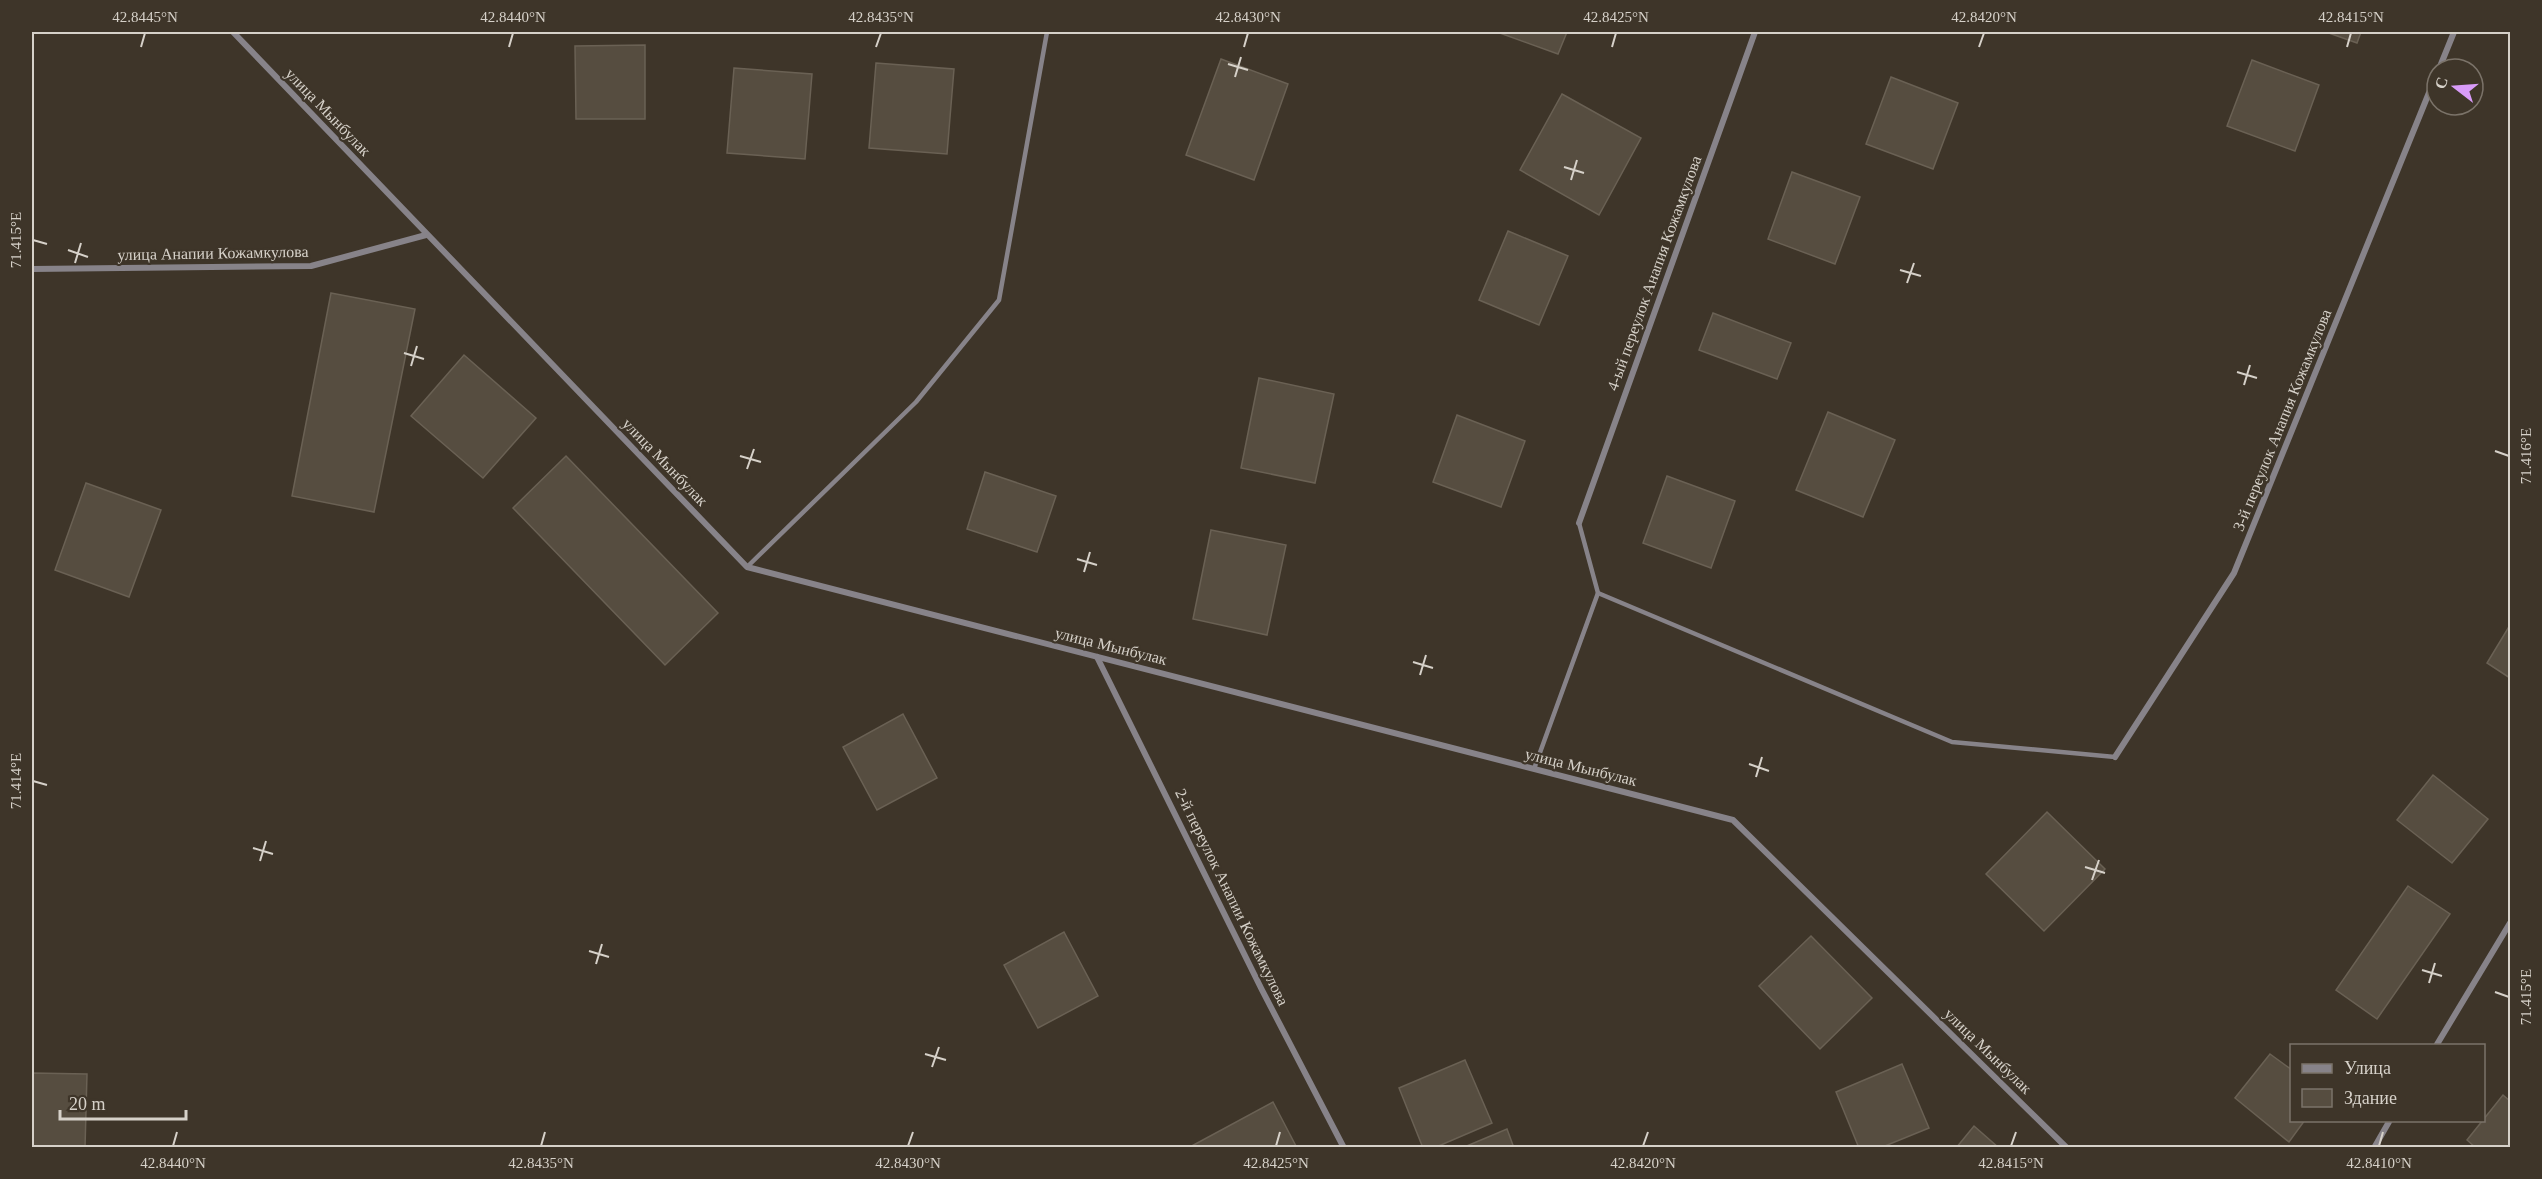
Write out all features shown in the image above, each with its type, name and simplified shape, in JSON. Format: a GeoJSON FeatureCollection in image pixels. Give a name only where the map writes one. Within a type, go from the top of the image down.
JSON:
{"type":"FeatureCollection","features":[{"type":"Feature","properties":{"kind":"street","name":"улица Мынбулак"},"geometry":{"type":"LineString","coordinates":[[233,32],[747,567],[1733,820],[2067,1148]]}},
{"type":"Feature","properties":{"kind":"street","name":"4-ый переулок Анапия Кожамкулова"},"geometry":{"type":"LineString","coordinates":[[1579,523],[1755,32]]}},
{"type":"Feature","properties":{"kind":"street"},"geometry":{"type":"LineString","coordinates":[[2444,57],[2454,32]]}},
{"type":"Feature","properties":{"kind":"street","name":"3-й переулок Анапия Кожамкулова"},"geometry":{"type":"LineString","coordinates":[[2115,757],[2234,573],[2425,103]]}},
{"type":"Feature","properties":{"kind":"street","name":"улица Анапии Кожамкулова"},"geometry":{"type":"LineString","coordinates":[[32,269],[311,266],[426,235]]}},
{"type":"Feature","properties":{"kind":"street","name":"2-й переулок Анапии Кожамкулова"},"geometry":{"type":"LineString","coordinates":[[1097,657],[1344,1148]]}},
{"type":"Feature","properties":{"kind":"street"},"geometry":{"type":"LineString","coordinates":[[2437,1044],[2511,923]]}},
{"type":"Feature","properties":{"kind":"street"},"geometry":{"type":"LineString","coordinates":[[2374,1148],[2389,1122]]}},
{"type":"Feature","properties":{"kind":"lane"},"geometry":{"type":"LineString","coordinates":[[747,567],[916,402],[999,300],[1047,32]]}},
{"type":"Feature","properties":{"kind":"lane"},"geometry":{"type":"LineString","coordinates":[[1534,769],[1598,593],[1579,523]]}},
{"type":"Feature","properties":{"kind":"lane"},"geometry":{"type":"LineString","coordinates":[[1598,593],[1952,742],[2115,757]]}},
{"type":"Feature","properties":{"kind":"building"},"geometry":{"type":"Polygon","coordinates":[[[1497,32],[1567,32],[1558,54],[1497,32]]]}},
{"type":"Feature","properties":{"kind":"building"},"geometry":{"type":"Polygon","coordinates":[[[2326,32],[2361,32],[2357,43],[2326,32]]]}},
{"type":"Feature","properties":{"kind":"building"},"geometry":{"type":"Polygon","coordinates":[[[645,45],[645,119],[576,119],[575,46],[645,45]]]}},
{"type":"Feature","properties":{"kind":"building"},"geometry":{"type":"Polygon","coordinates":[[[1221,59],[1288,84],[1254,180],[1186,155],[1221,59]]]}},
{"type":"Feature","properties":{"kind":"building"},"geometry":{"type":"Polygon","coordinates":[[[2252,60],[2319,85],[2295,151],[2227,126],[2252,60]]]}},
{"type":"Feature","properties":{"kind":"building"},"geometry":{"type":"Polygon","coordinates":[[[876,63],[954,69],[947,154],[869,148],[876,63]]]}},
{"type":"Feature","properties":{"kind":"building"},"geometry":{"type":"Polygon","coordinates":[[[734,68],[812,74],[805,159],[727,153],[734,68]]]}},
{"type":"Feature","properties":{"kind":"building"},"geometry":{"type":"Polygon","coordinates":[[[1891,77],[1958,103],[1933,169],[1866,144],[1891,77]]]}},
{"type":"Feature","properties":{"kind":"building"},"geometry":{"type":"Polygon","coordinates":[[[1562,94],[1641,138],[1599,215],[1520,170],[1562,94]]]}},
{"type":"Feature","properties":{"kind":"building"},"geometry":{"type":"Polygon","coordinates":[[[1792,172],[1860,197],[1835,264],[1768,239],[1792,172]]]}},
{"type":"Feature","properties":{"kind":"building"},"geometry":{"type":"Polygon","coordinates":[[[1508,231],[1568,256],[1539,325],[1479,300],[1508,231]]]}},
{"type":"Feature","properties":{"kind":"building"},"geometry":{"type":"Polygon","coordinates":[[[331,293],[415,309],[374,512],[292,496],[331,293]]]}},
{"type":"Feature","properties":{"kind":"building"},"geometry":{"type":"Polygon","coordinates":[[[1713,313],[1791,343],[1777,379],[1699,350],[1713,313]]]}},
{"type":"Feature","properties":{"kind":"building"},"geometry":{"type":"Polygon","coordinates":[[[464,355],[536,418],[483,478],[411,416],[464,355]]]}},
{"type":"Feature","properties":{"kind":"building"},"geometry":{"type":"Polygon","coordinates":[[[1259,378],[1334,394],[1315,483],[1241,468],[1259,378]]]}},
{"type":"Feature","properties":{"kind":"building"},"geometry":{"type":"Polygon","coordinates":[[[1828,412],[1895,440],[1863,517],[1796,490],[1828,412]]]}},
{"type":"Feature","properties":{"kind":"building"},"geometry":{"type":"Polygon","coordinates":[[[1457,415],[1525,441],[1501,507],[1433,482],[1457,415]]]}},
{"type":"Feature","properties":{"kind":"building"},"geometry":{"type":"Polygon","coordinates":[[[566,456],[718,613],[665,665],[513,508],[566,456]]]}},
{"type":"Feature","properties":{"kind":"building"},"geometry":{"type":"Polygon","coordinates":[[[985,472],[1056,496],[1037,552],[967,529],[985,472]]]}},
{"type":"Feature","properties":{"kind":"building"},"geometry":{"type":"Polygon","coordinates":[[[1667,476],[1735,501],[1711,568],[1643,543],[1667,476]]]}},
{"type":"Feature","properties":{"kind":"building"},"geometry":{"type":"Polygon","coordinates":[[[86,483],[161,510],[129,597],[55,570],[86,483]]]}},
{"type":"Feature","properties":{"kind":"building"},"geometry":{"type":"Polygon","coordinates":[[[1211,530],[1286,545],[1267,635],[1193,619],[1211,530]]]}},
{"type":"Feature","properties":{"kind":"building"},"geometry":{"type":"Polygon","coordinates":[[[2510,625],[2510,678],[2487,663],[2510,625]]]}},
{"type":"Feature","properties":{"kind":"building"},"geometry":{"type":"Polygon","coordinates":[[[903,714],[937,778],[877,810],[843,747],[903,714]]]}},
{"type":"Feature","properties":{"kind":"building"},"geometry":{"type":"Polygon","coordinates":[[[2433,775],[2488,819],[2452,863],[2397,820],[2433,775]]]}},
{"type":"Feature","properties":{"kind":"building"},"geometry":{"type":"Polygon","coordinates":[[[2047,812],[2105,869],[2044,931],[1986,874],[2047,812]]]}},
{"type":"Feature","properties":{"kind":"building"},"geometry":{"type":"Polygon","coordinates":[[[2408,886],[2450,914],[2377,1019],[2336,990],[2408,886]]]}},
{"type":"Feature","properties":{"kind":"building"},"geometry":{"type":"Polygon","coordinates":[[[1064,932],[1098,996],[1038,1028],[1004,965],[1064,932]]]}},
{"type":"Feature","properties":{"kind":"building"},"geometry":{"type":"Polygon","coordinates":[[[1811,936],[1872,998],[1820,1049],[1759,986],[1811,936]]]}},
{"type":"Feature","properties":{"kind":"building"},"geometry":{"type":"Polygon","coordinates":[[[2270,1054],[2290,1069],[2290,1122],[2304,1122],[2289,1142],[2235,1098],[2270,1054]]]}},
{"type":"Feature","properties":{"kind":"building"},"geometry":{"type":"Polygon","coordinates":[[[1465,1060],[1492,1123],[1434,1148],[1423,1148],[1399,1088],[1465,1060]]]}},
{"type":"Feature","properties":{"kind":"building"},"geometry":{"type":"Polygon","coordinates":[[[1902,1064],[1929,1128],[1880,1148],[1859,1148],[1836,1092],[1902,1064]]]}},
{"type":"Feature","properties":{"kind":"building"},"geometry":{"type":"Polygon","coordinates":[[[32,1073],[87,1074],[85,1148],[32,1148],[32,1073]]]}},
{"type":"Feature","properties":{"kind":"building"},"geometry":{"type":"Polygon","coordinates":[[[2503,1095],[2510,1101],[2510,1148],[2476,1148],[2467,1140],[2481,1122],[2485,1122],[2485,1118],[2503,1095]]]}},
{"type":"Feature","properties":{"kind":"building"},"geometry":{"type":"Polygon","coordinates":[[[1273,1102],[1297,1148],[1188,1148],[1273,1102]]]}},
{"type":"Feature","properties":{"kind":"building"},"geometry":{"type":"Polygon","coordinates":[[[1974,1126],[1999,1148],[1956,1148],[1974,1126]]]}},
{"type":"Feature","properties":{"kind":"building"},"geometry":{"type":"Polygon","coordinates":[[[1507,1129],[1514,1148],[1462,1148],[1507,1129]]]}}]}
